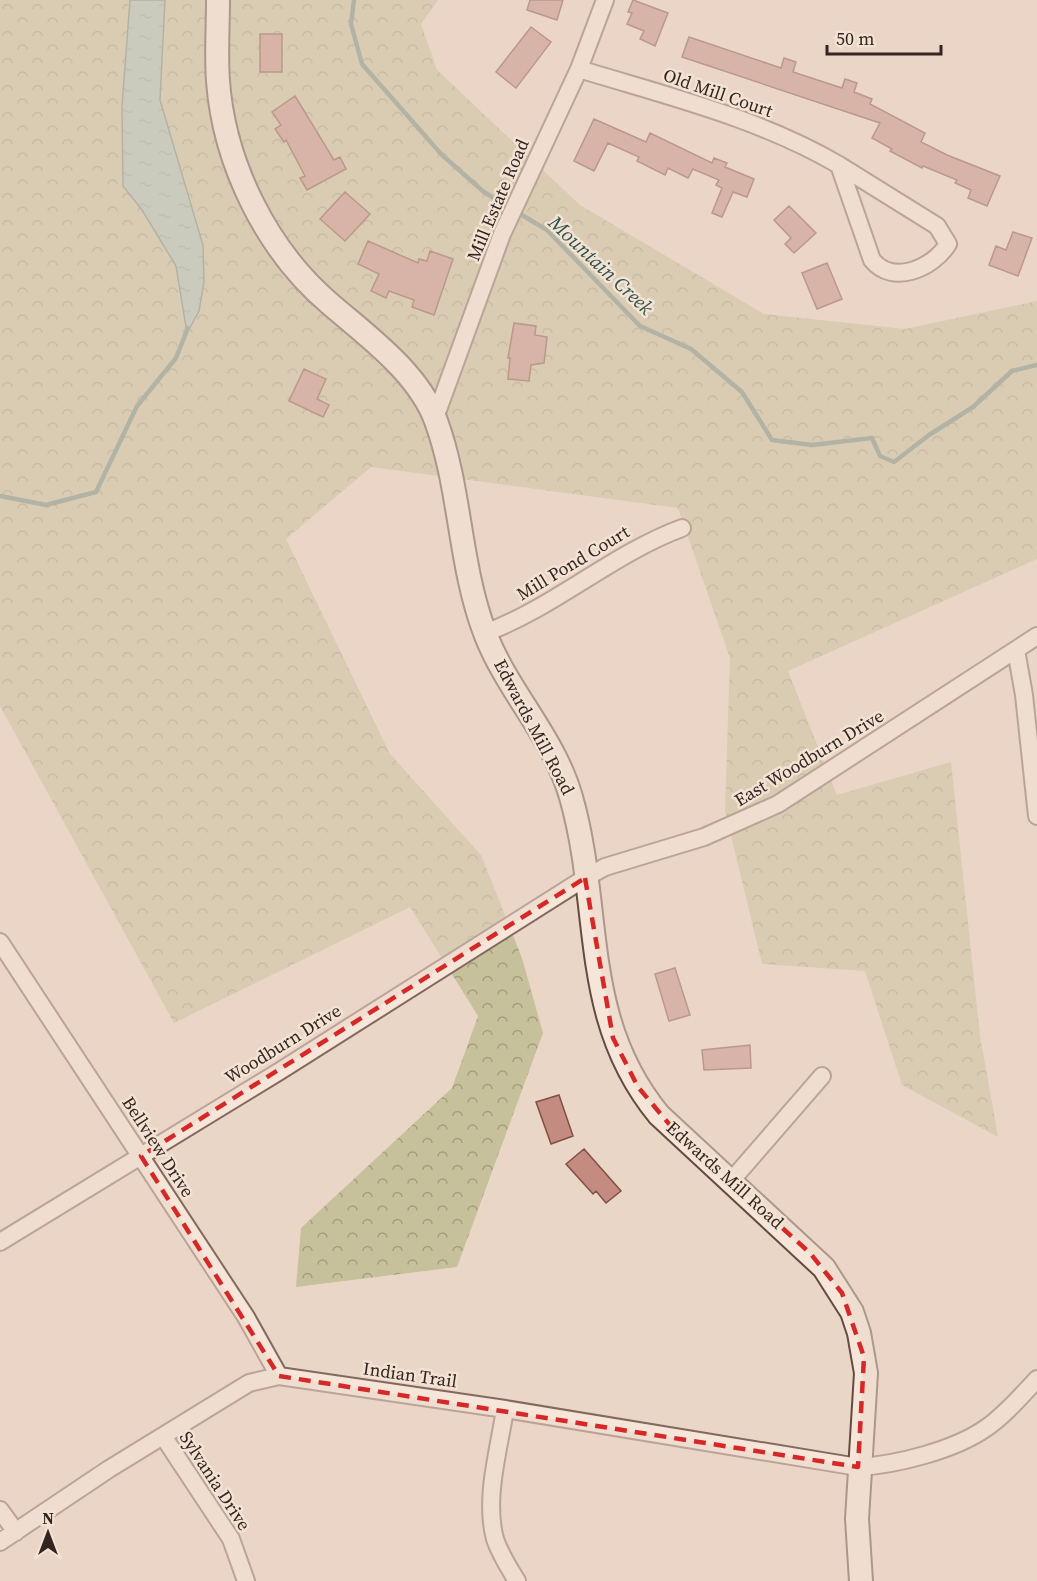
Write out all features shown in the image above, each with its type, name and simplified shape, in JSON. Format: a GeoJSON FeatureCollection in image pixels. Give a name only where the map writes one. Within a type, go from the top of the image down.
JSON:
{"type":"FeatureCollection","features":[{"type":"Feature","properties":{"kind":"street","name":"Edwards Mill Road"},"geometry":{"type":"LineString","coordinates":[[218,0],[218,80],[222,117],[236,164],[259,215],[300,274],[398,365],[417,388],[435,418],[446,456],[469,576],[485,633],[508,682],[544,739],[565,779],[576,813],[605,1008],[622,1059],[638,1087],[659,1115],[825,1268],[852,1312],[860,1333],[866,1373],[856,1519],[861,1581]]}},
{"type":"Feature","properties":{"kind":"street","name":"Mill Estate Road"},"geometry":{"type":"LineString","coordinates":[[435,418],[502,234],[579,69],[605,0]]}},
{"type":"Feature","properties":{"kind":"street","name":"Old Mill Court"},"geometry":{"type":"LineString","coordinates":[[579,69],[756,125],[803,144],[839,165],[937,226],[948,244],[942,253],[916,268],[898,274],[886,272],[878,267],[868,250],[839,165]]}},
{"type":"Feature","properties":{"kind":"street","name":"Mill Pond Court"},"geometry":{"type":"LineString","coordinates":[[485,633],[511,623],[635,548],[682,528]]}},
{"type":"Feature","properties":{"kind":"street","name":"East Woodburn Drive"},"geometry":{"type":"LineString","coordinates":[[585,878],[605,867],[704,837],[778,804],[1037,636]]}},
{"type":"Feature","properties":{"kind":"street"},"geometry":{"type":"LineString","coordinates":[[1016,650],[1024,695],[1037,816]]}},
{"type":"Feature","properties":{"kind":"street","name":"Woodburn Drive"},"geometry":{"type":"LineString","coordinates":[[0,1242],[585,878]]}},
{"type":"Feature","properties":{"kind":"street","name":"Bellview Drive"},"geometry":{"type":"LineString","coordinates":[[0,942],[246,1317],[279,1376]]}},
{"type":"Feature","properties":{"kind":"street"},"geometry":{"type":"LineString","coordinates":[[731,1181],[822,1076]]}},
{"type":"Feature","properties":{"kind":"street","name":"Indian Trail"},"geometry":{"type":"LineString","coordinates":[[0,1542],[249,1383],[279,1376],[505,1408],[858,1467],[905,1460],[972,1437],[999,1418],[1037,1379]]}},
{"type":"Feature","properties":{"kind":"street"},"geometry":{"type":"LineString","coordinates":[[505,1408],[491,1499],[491,1517],[500,1552],[517,1581]]}},
{"type":"Feature","properties":{"kind":"street","name":"Sylvania Drive"},"geometry":{"type":"LineString","coordinates":[[163,1436],[231,1539],[246,1581]]}},
{"type":"Feature","properties":{"kind":"street"},"geometry":{"type":"LineString","coordinates":[[0,1510],[16,1532]]}},
{"type":"Feature","properties":{"kind":"highlighted area"},"geometry":{"type":"Polygon","coordinates":[[[585,878],[613,1038],[638,1087],[675,1131],[810,1253],[842,1293],[864,1357],[858,1467],[279,1376],[141,1156],[585,878]]]}},
{"type":"Feature","properties":{"kind":"green space"},"geometry":{"type":"Polygon","coordinates":[[[0,0],[438,0],[421,24],[437,70],[580,205],[764,314],[905,329],[1037,301],[1037,559],[788,671],[837,795],[951,762],[980,1036],[998,1137],[902,1085],[865,971],[762,964],[725,811],[730,658],[678,508],[371,467],[286,539],[390,754],[481,855],[522,958],[543,1033],[457,1267],[296,1287],[301,1228],[452,1088],[478,1016],[410,907],[174,1023],[0,706],[0,0]]]}},
{"type":"Feature","properties":{"kind":"water"},"geometry":{"type":"Polygon","coordinates":[[[130,0],[165,0],[160,100],[203,245],[204,282],[199,311],[187,333],[176,266],[142,210],[123,186],[122,106],[130,0]]]}},
{"type":"Feature","properties":{"kind":"building"},"geometry":{"type":"Polygon","coordinates":[[[530,0],[563,0],[557,20],[527,10],[530,0]]]}},
{"type":"Feature","properties":{"kind":"building"},"geometry":{"type":"Polygon","coordinates":[[[633,0],[668,13],[655,46],[640,39],[644,31],[627,24],[632,13],[628,12],[633,0]]]}},
{"type":"Feature","properties":{"kind":"building"},"geometry":{"type":"Polygon","coordinates":[[[531,27],[551,42],[516,88],[496,72],[531,27]]]}},
{"type":"Feature","properties":{"kind":"building"},"geometry":{"type":"Polygon","coordinates":[[[260,34],[282,34],[282,72],[260,72],[260,34]]]}},
{"type":"Feature","properties":{"kind":"building"},"geometry":{"type":"Polygon","coordinates":[[[689,37],[781,68],[784,58],[796,62],[793,72],[842,88],[845,79],[857,83],[854,92],[872,99],[870,104],[925,133],[921,142],[1000,176],[987,206],[968,198],[971,190],[955,183],[957,180],[923,166],[922,168],[890,151],[892,149],[872,138],[880,123],[682,57],[689,37]]]}},
{"type":"Feature","properties":{"kind":"building"},"geometry":{"type":"Polygon","coordinates":[[[295,96],[334,160],[340,157],[346,169],[307,190],[300,178],[305,176],[286,140],[284,142],[275,129],[281,125],[272,112],[295,96]]]}},
{"type":"Feature","properties":{"kind":"building"},"geometry":{"type":"Polygon","coordinates":[[[594,119],[646,142],[650,133],[712,163],[714,158],[727,163],[725,167],[754,179],[747,197],[733,192],[722,217],[712,213],[722,188],[716,185],[719,180],[693,169],[688,178],[668,168],[665,175],[637,161],[639,157],[608,143],[594,171],[574,161],[594,119]]]}},
{"type":"Feature","properties":{"kind":"building"},"geometry":{"type":"Polygon","coordinates":[[[345,192],[370,214],[345,241],[320,219],[345,192]]]}},
{"type":"Feature","properties":{"kind":"building"},"geometry":{"type":"Polygon","coordinates":[[[789,206],[816,233],[794,253],[785,244],[791,238],[774,220],[789,206]]]}},
{"type":"Feature","properties":{"kind":"building"},"geometry":{"type":"Polygon","coordinates":[[[1013,232],[1032,238],[1018,276],[989,265],[996,246],[1006,250],[1013,232]]]}},
{"type":"Feature","properties":{"kind":"building"},"geometry":{"type":"Polygon","coordinates":[[[368,241],[418,263],[419,259],[427,261],[430,251],[453,259],[434,315],[412,307],[414,300],[389,291],[386,298],[371,291],[379,274],[358,264],[368,241]]]}},
{"type":"Feature","properties":{"kind":"building"},"geometry":{"type":"Polygon","coordinates":[[[827,263],[842,299],[817,309],[802,273],[827,263]]]}},
{"type":"Feature","properties":{"kind":"building"},"geometry":{"type":"Polygon","coordinates":[[[514,323],[536,326],[535,335],[547,337],[544,363],[531,365],[529,381],[508,379],[510,358],[508,358],[514,323]]]}},
{"type":"Feature","properties":{"kind":"building"},"geometry":{"type":"Polygon","coordinates":[[[304,369],[326,379],[317,399],[329,405],[323,417],[289,401],[304,369]]]}},
{"type":"Feature","properties":{"kind":"building"},"geometry":{"type":"Polygon","coordinates":[[[675,968],[690,1015],[669,1021],[655,974],[675,968]]]}},
{"type":"Feature","properties":{"kind":"building"},"geometry":{"type":"Polygon","coordinates":[[[750,1045],[751,1068],[704,1070],[702,1050],[750,1045]]]}},
{"type":"Feature","properties":{"kind":"building"},"geometry":{"type":"Polygon","coordinates":[[[559,1095],[573,1136],[551,1144],[536,1102],[559,1095]]]}},
{"type":"Feature","properties":{"kind":"building"},"geometry":{"type":"Polygon","coordinates":[[[584,1149],[621,1191],[606,1203],[596,1191],[593,1194],[566,1164],[584,1149]]]}},
{"type":"Feature","properties":{"kind":"waterway","name":"Mountain Creek"},"geometry":{"type":"LineString","coordinates":[[354,0],[351,24],[362,64],[442,155],[484,192],[510,208]]}},
{"type":"Feature","properties":{"kind":"waterway","name":"Mountain Creek"},"geometry":{"type":"LineString","coordinates":[[517,212],[547,230],[640,326],[691,349],[742,392],[772,440],[812,445],[872,438],[880,456],[894,462],[929,435],[973,407],[1012,371],[1037,365]]}},
{"type":"Feature","properties":{"kind":"waterway","name":"Mountain Creek"},"geometry":{"type":"LineString","coordinates":[[0,496],[46,505],[96,492],[137,406],[176,358],[188,328]]}}]}
